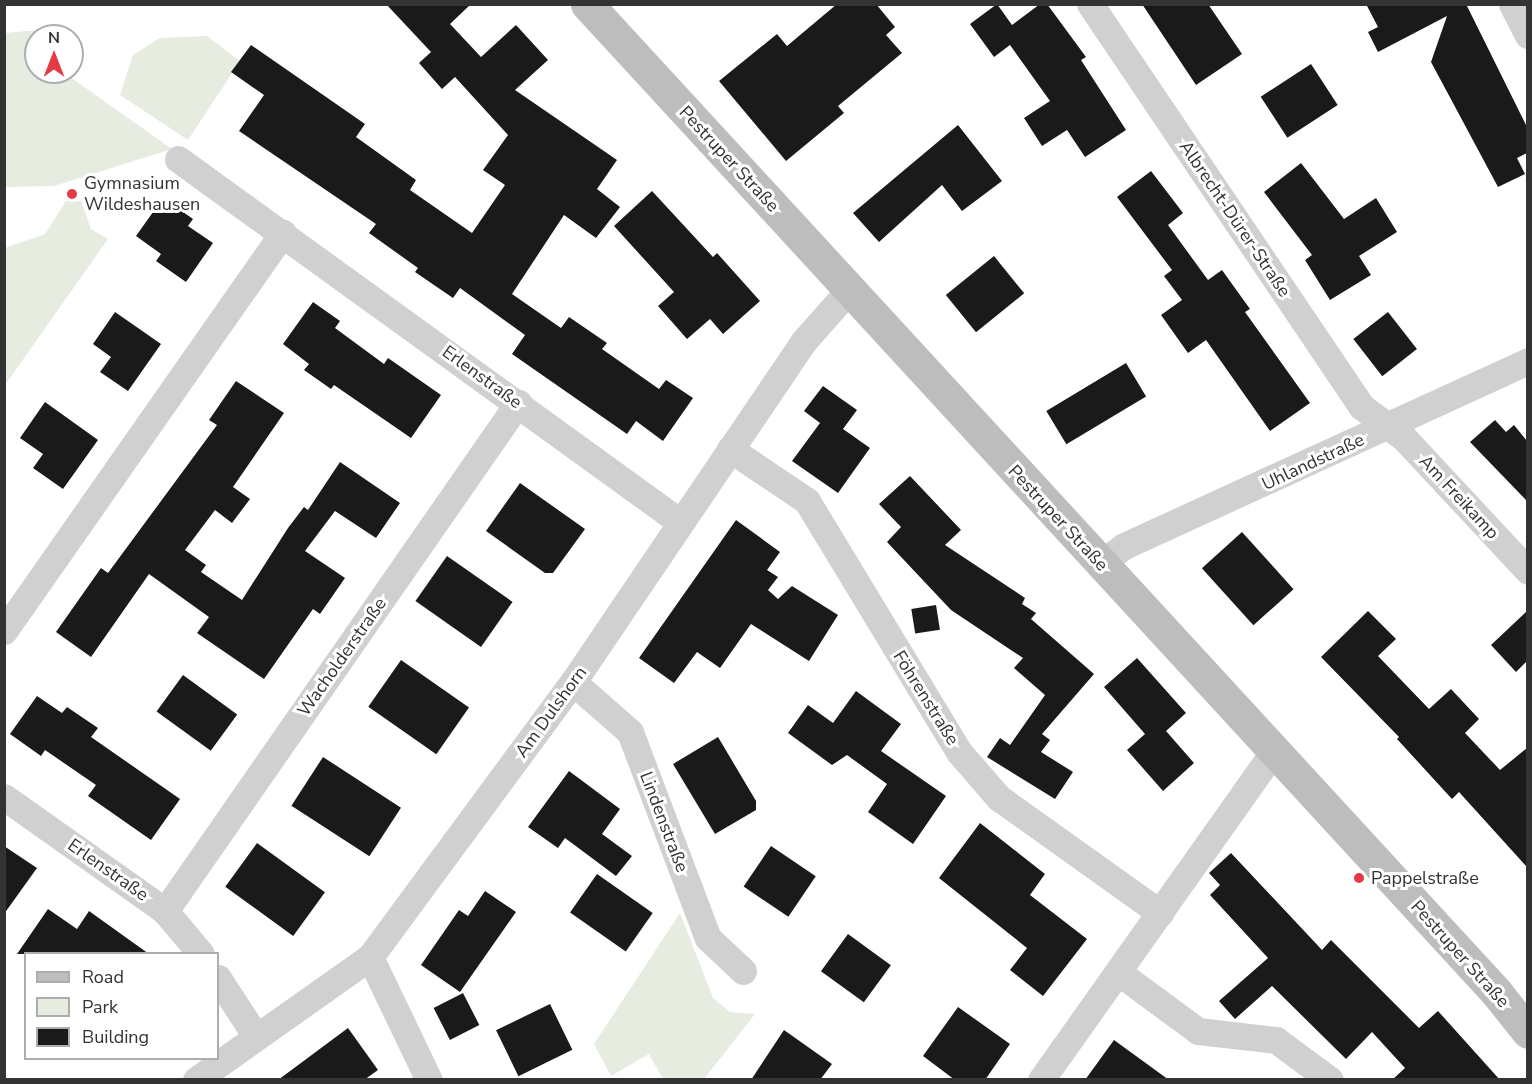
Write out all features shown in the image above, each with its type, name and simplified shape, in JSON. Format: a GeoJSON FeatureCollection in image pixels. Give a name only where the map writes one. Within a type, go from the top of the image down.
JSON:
{"type":"FeatureCollection","features":[{"type":"Feature","properties":{"kind":"street","name":"Pestruper Straße"},"geometry":{"type":"LineString","coordinates":[[586,4],[1496,992],[1527,1032]]}},
{"type":"Feature","properties":{"kind":"street","name":"Albrecht-Dürer-Straße"},"geometry":{"type":"LineString","coordinates":[[1090,4],[1362,406],[1388,426]]}},
{"type":"Feature","properties":{"kind":"street"},"geometry":{"type":"LineString","coordinates":[[1512,4],[1527,35]]}},
{"type":"Feature","properties":{"kind":"street","name":"Erlenstraße"},"geometry":{"type":"LineString","coordinates":[[178,159],[680,522]]}},
{"type":"Feature","properties":{"kind":"street"},"geometry":{"type":"LineString","coordinates":[[4,631],[283,233]]}},
{"type":"Feature","properties":{"kind":"street","name":"Am Dulshorn"},"geometry":{"type":"LineString","coordinates":[[196,1080],[255,1035],[370,957],[573,682],[803,342],[849,290]]}},
{"type":"Feature","properties":{"kind":"street","name":"Uhlandstraße"},"geometry":{"type":"LineString","coordinates":[[1100,564],[1124,546],[1527,361]]}},
{"type":"Feature","properties":{"kind":"street","name":"Wacholderstraße"},"geometry":{"type":"LineString","coordinates":[[165,911],[518,403]]}},
{"type":"Feature","properties":{"kind":"street","name":"Am Freikamp"},"geometry":{"type":"LineString","coordinates":[[1388,426],[1404,438],[1527,571]]}},
{"type":"Feature","properties":{"kind":"street","name":"Föhrenstraße"},"geometry":{"type":"LineString","coordinates":[[730,449],[807,501],[959,752],[999,798],[1160,913]]}},
{"type":"Feature","properties":{"kind":"street","name":"Lindenstraße"},"geometry":{"type":"LineString","coordinates":[[573,682],[630,732],[708,938],[743,971]]}},
{"type":"Feature","properties":{"kind":"street"},"geometry":{"type":"LineString","coordinates":[[1041,1080],[1274,752]]}},
{"type":"Feature","properties":{"kind":"street","name":"Erlenstraße"},"geometry":{"type":"LineString","coordinates":[[4,796],[165,911],[199,952]]}},
{"type":"Feature","properties":{"kind":"street"},"geometry":{"type":"LineString","coordinates":[[370,957],[429,1080]]}},
{"type":"Feature","properties":{"kind":"street"},"geometry":{"type":"LineString","coordinates":[[1118,972],[1197,1031],[1276,1040],[1330,1080]]}},
{"type":"Feature","properties":{"kind":"street"},"geometry":{"type":"LineString","coordinates":[[219,980],[255,1035]]}},
{"type":"Feature","properties":{"kind":"green space"},"geometry":{"type":"Polygon","coordinates":[[[24,31],[24,84],[80,84],[172,149],[54,186],[5,187],[5,33],[24,31]]]}},
{"type":"Feature","properties":{"kind":"green space"},"geometry":{"type":"Polygon","coordinates":[[[207,36],[240,61],[188,140],[120,95],[133,55],[160,38],[207,36]]]}},
{"type":"Feature","properties":{"kind":"green space"},"geometry":{"type":"Polygon","coordinates":[[[66,201],[81,201],[91,229],[108,239],[5,385],[5,248],[45,234],[66,201]]]}},
{"type":"Feature","properties":{"kind":"green space"},"geometry":{"type":"Polygon","coordinates":[[[680,913],[713,998],[730,1012],[755,1014],[704,1079],[663,1079],[649,1054],[611,1076],[594,1044],[680,913]]]}},
{"type":"Feature","properties":{"kind":"building"},"geometry":{"type":"Polygon","coordinates":[[[386,4],[471,4],[450,24],[481,57],[516,25],[548,60],[515,90],[617,160],[597,189],[620,207],[596,238],[564,215],[512,294],[561,328],[569,317],[607,343],[602,349],[659,389],[666,380],[693,398],[663,441],[636,421],[627,434],[512,354],[525,335],[460,288],[453,298],[415,272],[418,268],[369,233],[376,224],[239,131],[264,95],[231,72],[251,45],[365,124],[356,137],[416,180],[410,190],[472,233],[505,185],[483,170],[508,135],[455,77],[442,89],[419,63],[431,52],[386,4]]]}},
{"type":"Feature","properties":{"kind":"building"},"geometry":{"type":"Polygon","coordinates":[[[837,4],[876,4],[895,27],[886,35],[902,53],[838,106],[844,113],[786,161],[719,81],[777,34],[787,46],[837,4]]]}},
{"type":"Feature","properties":{"kind":"building"},"geometry":{"type":"Polygon","coordinates":[[[997,4],[1012,25],[1040,4],[1047,4],[1086,57],[1081,60],[1126,130],[1085,157],[1067,130],[1042,146],[1024,118],[1050,101],[1010,45],[994,57],[970,24],[997,4]]]}},
{"type":"Feature","properties":{"kind":"building"},"geometry":{"type":"Polygon","coordinates":[[[1142,4],[1208,4],[1242,54],[1196,85],[1142,4]]]}},
{"type":"Feature","properties":{"kind":"building"},"geometry":{"type":"Polygon","coordinates":[[[1366,4],[1470,4],[1467,6],[1527,127],[1527,153],[1517,158],[1525,174],[1498,187],[1431,62],[1447,16],[1378,52],[1368,32],[1378,27],[1366,4]]]}},
{"type":"Feature","properties":{"kind":"building"},"geometry":{"type":"Polygon","coordinates":[[[1311,64],[1338,105],[1287,138],[1261,97],[1311,64]]]}},
{"type":"Feature","properties":{"kind":"building"},"geometry":{"type":"Polygon","coordinates":[[[958,125],[1002,181],[962,211],[942,185],[879,242],[853,213],[958,125]]]}},
{"type":"Feature","properties":{"kind":"building"},"geometry":{"type":"Polygon","coordinates":[[[1301,163],[1344,219],[1376,198],[1397,232],[1359,256],[1371,275],[1330,300],[1305,260],[1312,255],[1264,192],[1301,163]]]}},
{"type":"Feature","properties":{"kind":"building"},"geometry":{"type":"Polygon","coordinates":[[[1151,171],[1183,213],[1168,225],[1208,280],[1222,270],[1250,309],[1245,312],[1310,403],[1270,431],[1206,340],[1188,353],[1161,315],[1182,300],[1164,276],[1172,270],[1117,197],[1151,171]]]}},
{"type":"Feature","properties":{"kind":"building"},"geometry":{"type":"Polygon","coordinates":[[[652,191],[713,257],[717,253],[760,301],[723,334],[710,319],[687,339],[658,306],[674,292],[614,226],[652,191]]]}},
{"type":"Feature","properties":{"kind":"building"},"geometry":{"type":"Polygon","coordinates":[[[163,198],[193,219],[188,226],[213,243],[186,282],[156,261],[161,254],[136,236],[163,198]]]}},
{"type":"Feature","properties":{"kind":"building"},"geometry":{"type":"Polygon","coordinates":[[[994,256],[1024,293],[976,332],[946,295],[994,256]]]}},
{"type":"Feature","properties":{"kind":"building"},"geometry":{"type":"Polygon","coordinates":[[[313,302],[340,321],[335,328],[384,364],[388,358],[441,395],[411,438],[334,385],[331,389],[304,370],[309,364],[283,344],[313,302]]]}},
{"type":"Feature","properties":{"kind":"building"},"geometry":{"type":"Polygon","coordinates":[[[115,312],[161,344],[128,391],[100,372],[111,357],[93,344],[115,312]]]}},
{"type":"Feature","properties":{"kind":"building"},"geometry":{"type":"Polygon","coordinates":[[[1388,312],[1417,349],[1382,376],[1353,339],[1388,312]]]}},
{"type":"Feature","properties":{"kind":"building"},"geometry":{"type":"Polygon","coordinates":[[[1126,363],[1146,396],[1066,444],[1046,411],[1126,363]]]}},
{"type":"Feature","properties":{"kind":"building"},"geometry":{"type":"Polygon","coordinates":[[[236,381],[284,413],[233,487],[250,499],[232,523],[215,510],[185,550],[206,565],[201,572],[242,600],[288,528],[304,507],[308,510],[340,462],[400,503],[376,538],[335,511],[305,551],[345,578],[320,614],[313,609],[264,679],[197,633],[209,617],[149,574],[91,657],[56,632],[101,568],[108,573],[217,425],[209,420],[236,381]]]}},
{"type":"Feature","properties":{"kind":"building"},"geometry":{"type":"Polygon","coordinates":[[[823,386],[857,410],[843,429],[870,448],[838,493],[792,461],[820,423],[804,411],[823,386]]]}},
{"type":"Feature","properties":{"kind":"building"},"geometry":{"type":"Polygon","coordinates":[[[45,402],[98,440],[63,489],[33,468],[43,454],[20,438],[45,402]]]}},
{"type":"Feature","properties":{"kind":"building"},"geometry":{"type":"Polygon","coordinates":[[[1495,420],[1506,432],[1514,425],[1527,441],[1527,501],[1470,442],[1495,420]]]}},
{"type":"Feature","properties":{"kind":"building"},"geometry":{"type":"Polygon","coordinates":[[[910,476],[961,530],[945,545],[1025,598],[1022,604],[1036,613],[1031,619],[1094,674],[1042,734],[1050,740],[1041,752],[1073,772],[1055,799],[987,757],[1000,738],[1010,745],[1045,695],[1014,668],[1023,658],[951,610],[887,542],[901,527],[879,504],[910,476]]]}},
{"type":"Feature","properties":{"kind":"building"},"geometry":{"type":"Polygon","coordinates":[[[520,483],[585,529],[553,573],[545,573],[486,531],[520,483]]]}},
{"type":"Feature","properties":{"kind":"building"},"geometry":{"type":"Polygon","coordinates":[[[736,520],[780,552],[767,570],[778,577],[768,590],[778,599],[792,586],[838,615],[809,661],[751,624],[720,668],[697,652],[674,683],[639,658],[736,520]]]}},
{"type":"Feature","properties":{"kind":"building"},"geometry":{"type":"Polygon","coordinates":[[[1242,532],[1294,589],[1253,625],[1202,568],[1242,532]]]}},
{"type":"Feature","properties":{"kind":"building"},"geometry":{"type":"Polygon","coordinates":[[[447,556],[513,602],[481,647],[415,601],[447,556]]]}},
{"type":"Feature","properties":{"kind":"building"},"geometry":{"type":"Polygon","coordinates":[[[936,605],[940,630],[915,634],[911,609],[936,605]]]}},
{"type":"Feature","properties":{"kind":"building"},"geometry":{"type":"Polygon","coordinates":[[[1368,611],[1396,639],[1378,656],[1429,709],[1451,689],[1479,719],[1465,733],[1500,770],[1527,748],[1527,867],[1459,792],[1452,799],[1397,739],[1399,737],[1321,657],[1368,611]]]}},
{"type":"Feature","properties":{"kind":"building"},"geometry":{"type":"Polygon","coordinates":[[[1527,611],[1527,661],[1516,672],[1491,645],[1527,611]]]}},
{"type":"Feature","properties":{"kind":"building"},"geometry":{"type":"Polygon","coordinates":[[[1137,658],[1186,713],[1166,731],[1194,763],[1163,791],[1127,750],[1145,734],[1104,687],[1137,658]]]}},
{"type":"Feature","properties":{"kind":"building"},"geometry":{"type":"Polygon","coordinates":[[[401,660],[469,708],[436,754],[368,707],[401,660]]]}},
{"type":"Feature","properties":{"kind":"building"},"geometry":{"type":"Polygon","coordinates":[[[183,675],[237,714],[211,751],[157,711],[183,675]]]}},
{"type":"Feature","properties":{"kind":"building"},"geometry":{"type":"Polygon","coordinates":[[[856,691],[901,724],[881,751],[946,796],[913,844],[868,812],[887,784],[847,755],[832,765],[788,733],[808,705],[833,723],[856,691]]]}},
{"type":"Feature","properties":{"kind":"building"},"geometry":{"type":"Polygon","coordinates":[[[37,696],[62,713],[67,707],[98,728],[91,737],[180,799],[151,840],[88,796],[96,785],[45,750],[41,756],[10,734],[37,696]]]}},
{"type":"Feature","properties":{"kind":"building"},"geometry":{"type":"Polygon","coordinates":[[[718,737],[756,801],[756,810],[715,834],[673,764],[718,737]]]}},
{"type":"Feature","properties":{"kind":"building"},"geometry":{"type":"Polygon","coordinates":[[[323,757],[401,808],[369,856],[291,806],[323,757]]]}},
{"type":"Feature","properties":{"kind":"building"},"geometry":{"type":"Polygon","coordinates":[[[569,771],[620,809],[602,834],[632,856],[616,876],[565,838],[558,848],[528,827],[569,771]]]}},
{"type":"Feature","properties":{"kind":"building"},"geometry":{"type":"Polygon","coordinates":[[[980,823],[1045,874],[1030,895],[1087,939],[1043,996],[1010,970],[1027,948],[939,878],[980,823]]]}},
{"type":"Feature","properties":{"kind":"building"},"geometry":{"type":"Polygon","coordinates":[[[257,843],[325,892],[293,936],[225,887],[257,843]]]}},
{"type":"Feature","properties":{"kind":"building"},"geometry":{"type":"Polygon","coordinates":[[[4,846],[37,868],[4,914],[4,846]]]}},
{"type":"Feature","properties":{"kind":"building"},"geometry":{"type":"Polygon","coordinates":[[[771,846],[816,876],[788,917],[744,887],[771,846]]]}},
{"type":"Feature","properties":{"kind":"building"},"geometry":{"type":"Polygon","coordinates":[[[1231,853],[1322,950],[1331,940],[1419,1028],[1438,1011],[1500,1080],[1392,1080],[1405,1068],[1372,1032],[1346,1059],[1272,986],[1235,1019],[1219,1001],[1268,958],[1210,895],[1220,885],[1209,873],[1231,853]]]}},
{"type":"Feature","properties":{"kind":"building"},"geometry":{"type":"Polygon","coordinates":[[[597,874],[653,913],[626,952],[570,913],[597,874]]]}},
{"type":"Feature","properties":{"kind":"building"},"geometry":{"type":"Polygon","coordinates":[[[485,891],[516,912],[460,992],[421,965],[459,910],[468,916],[485,891]]]}},
{"type":"Feature","properties":{"kind":"building"},"geometry":{"type":"Polygon","coordinates":[[[48,909],[77,929],[89,911],[146,952],[24,952],[24,954],[17,954],[48,909]]]}},
{"type":"Feature","properties":{"kind":"building"},"geometry":{"type":"Polygon","coordinates":[[[848,934],[891,965],[864,1002],[821,971],[848,934]]]}},
{"type":"Feature","properties":{"kind":"building"},"geometry":{"type":"Polygon","coordinates":[[[463,993],[479,1025],[450,1040],[434,1008],[463,993]]]}},
{"type":"Feature","properties":{"kind":"building"},"geometry":{"type":"Polygon","coordinates":[[[550,1004],[572,1050],[518,1076],[496,1030],[550,1004]]]}},
{"type":"Feature","properties":{"kind":"building"},"geometry":{"type":"Polygon","coordinates":[[[958,1007],[1010,1044],[985,1080],[955,1080],[923,1056],[958,1007]]]}},
{"type":"Feature","properties":{"kind":"building"},"geometry":{"type":"Polygon","coordinates":[[[348,1028],[378,1070],[364,1080],[278,1080],[348,1028]]]}},
{"type":"Feature","properties":{"kind":"building"},"geometry":{"type":"Polygon","coordinates":[[[784,1030],[832,1064],[820,1080],[751,1080],[784,1030]]]}},
{"type":"Feature","properties":{"kind":"building"},"geometry":{"type":"Polygon","coordinates":[[[1114,1040],[1169,1080],[1085,1080],[1114,1040]]]}},
{"type":"Feature","properties":{"kind":"place","name":"Gymnasium Wildeshausen"},"geometry":{"type":"Point","coordinates":[72,194]}},
{"type":"Feature","properties":{"kind":"place","name":"Pappelstraße"},"geometry":{"type":"Point","coordinates":[1359,878]}}]}
